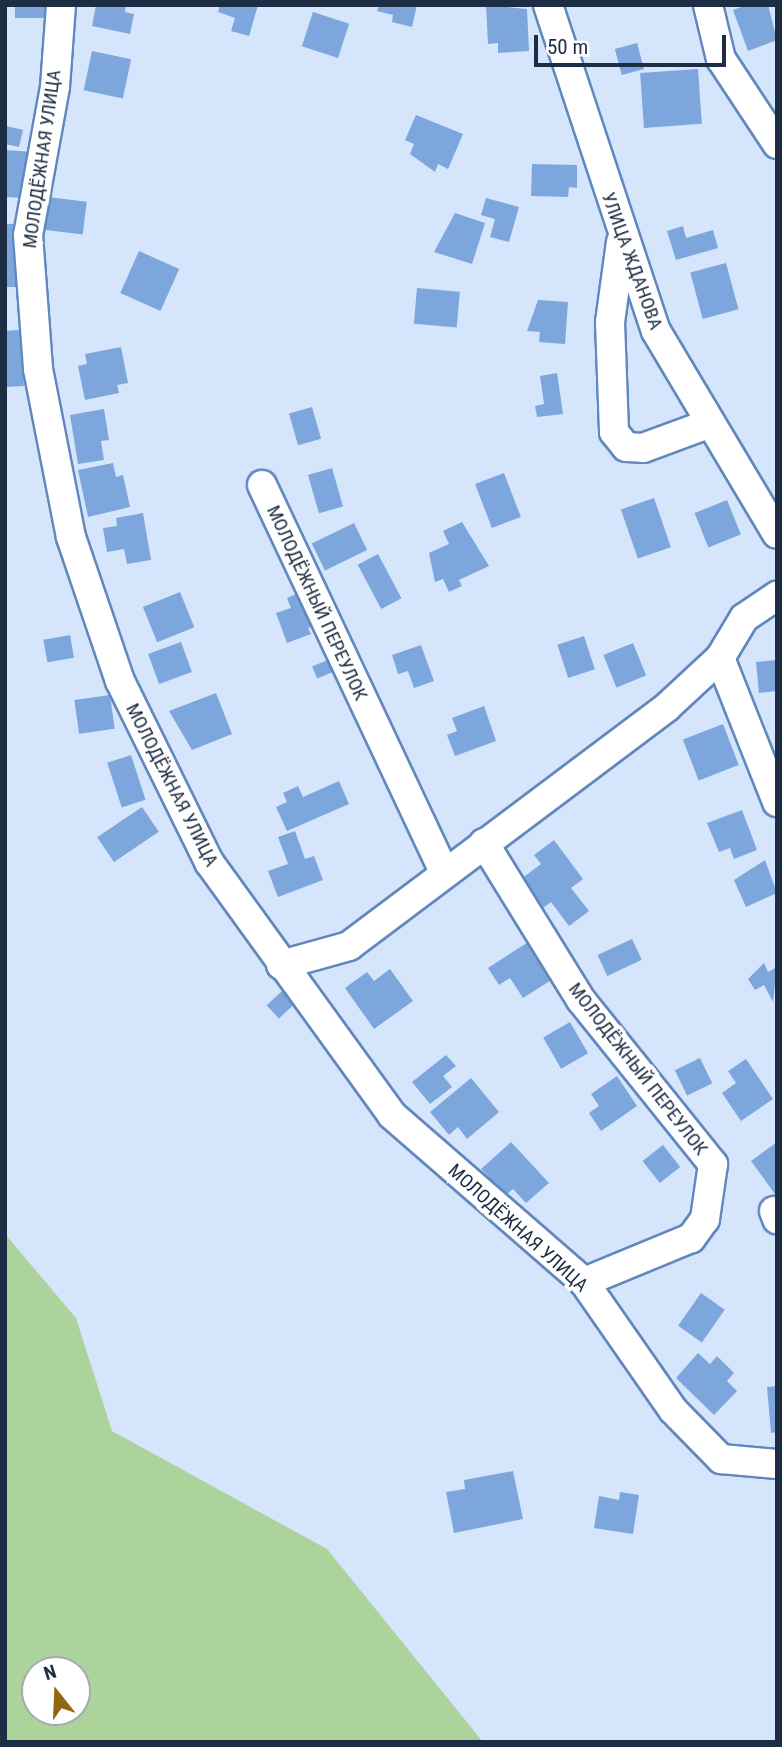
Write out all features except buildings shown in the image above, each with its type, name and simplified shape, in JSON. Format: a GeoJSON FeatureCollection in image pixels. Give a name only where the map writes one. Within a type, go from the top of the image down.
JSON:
{"type":"FeatureCollection","features":[{"type":"Feature","properties":{"kind":"street","name":"МОЛОДЁЖНАЯ УЛИЦА"},"geometry":{"type":"LineString","coordinates":[[61,5],[55,87],[27,235],[36,355],[71,537],[120,681],[167,777],[209,862],[392,1115],[583,1282],[674,1410],[722,1459],[777,1464]]}},
{"type":"Feature","properties":{"kind":"street","name":"УЛИЦА ЖДАНОВА"},"geometry":{"type":"LineString","coordinates":[[548,5],[621,240],[656,331],[777,534]]}},
{"type":"Feature","properties":{"kind":"street"},"geometry":{"type":"LineString","coordinates":[[708,5],[721,59],[773,126]]}},
{"type":"Feature","properties":{"kind":"street"},"geometry":{"type":"LineString","coordinates":[[621,240],[610,322],[614,432],[626,447],[643,448],[711,423]]}},
{"type":"Feature","properties":{"kind":"street"},"geometry":{"type":"LineString","coordinates":[[610,322],[638,320],[656,331]]}},
{"type":"Feature","properties":{"kind":"street","name":"МОЛОДЁЖНЫЙ ПЕРЕУЛОК"},"geometry":{"type":"LineString","coordinates":[[261,485],[444,872]]}},
{"type":"Feature","properties":{"kind":"street"},"geometry":{"type":"LineString","coordinates":[[281,965],[349,946],[667,706],[720,658],[744,618],[777,596]]}},
{"type":"Feature","properties":{"kind":"street"},"geometry":{"type":"LineString","coordinates":[[720,658],[777,802]]}},
{"type":"Feature","properties":{"kind":"street","name":"МОЛОДЁЖНЫЙ ПЕРЕУЛОК"},"geometry":{"type":"LineString","coordinates":[[484,843],[580,1000],[713,1164],[705,1219],[691,1238],[583,1282]]}},
{"type":"Feature","properties":{"kind":"green space"},"geometry":{"type":"Polygon","coordinates":[[[5,1234],[76,1318],[112,1431],[327,1549],[483,1742],[5,1742],[5,1234]]]}}]}
